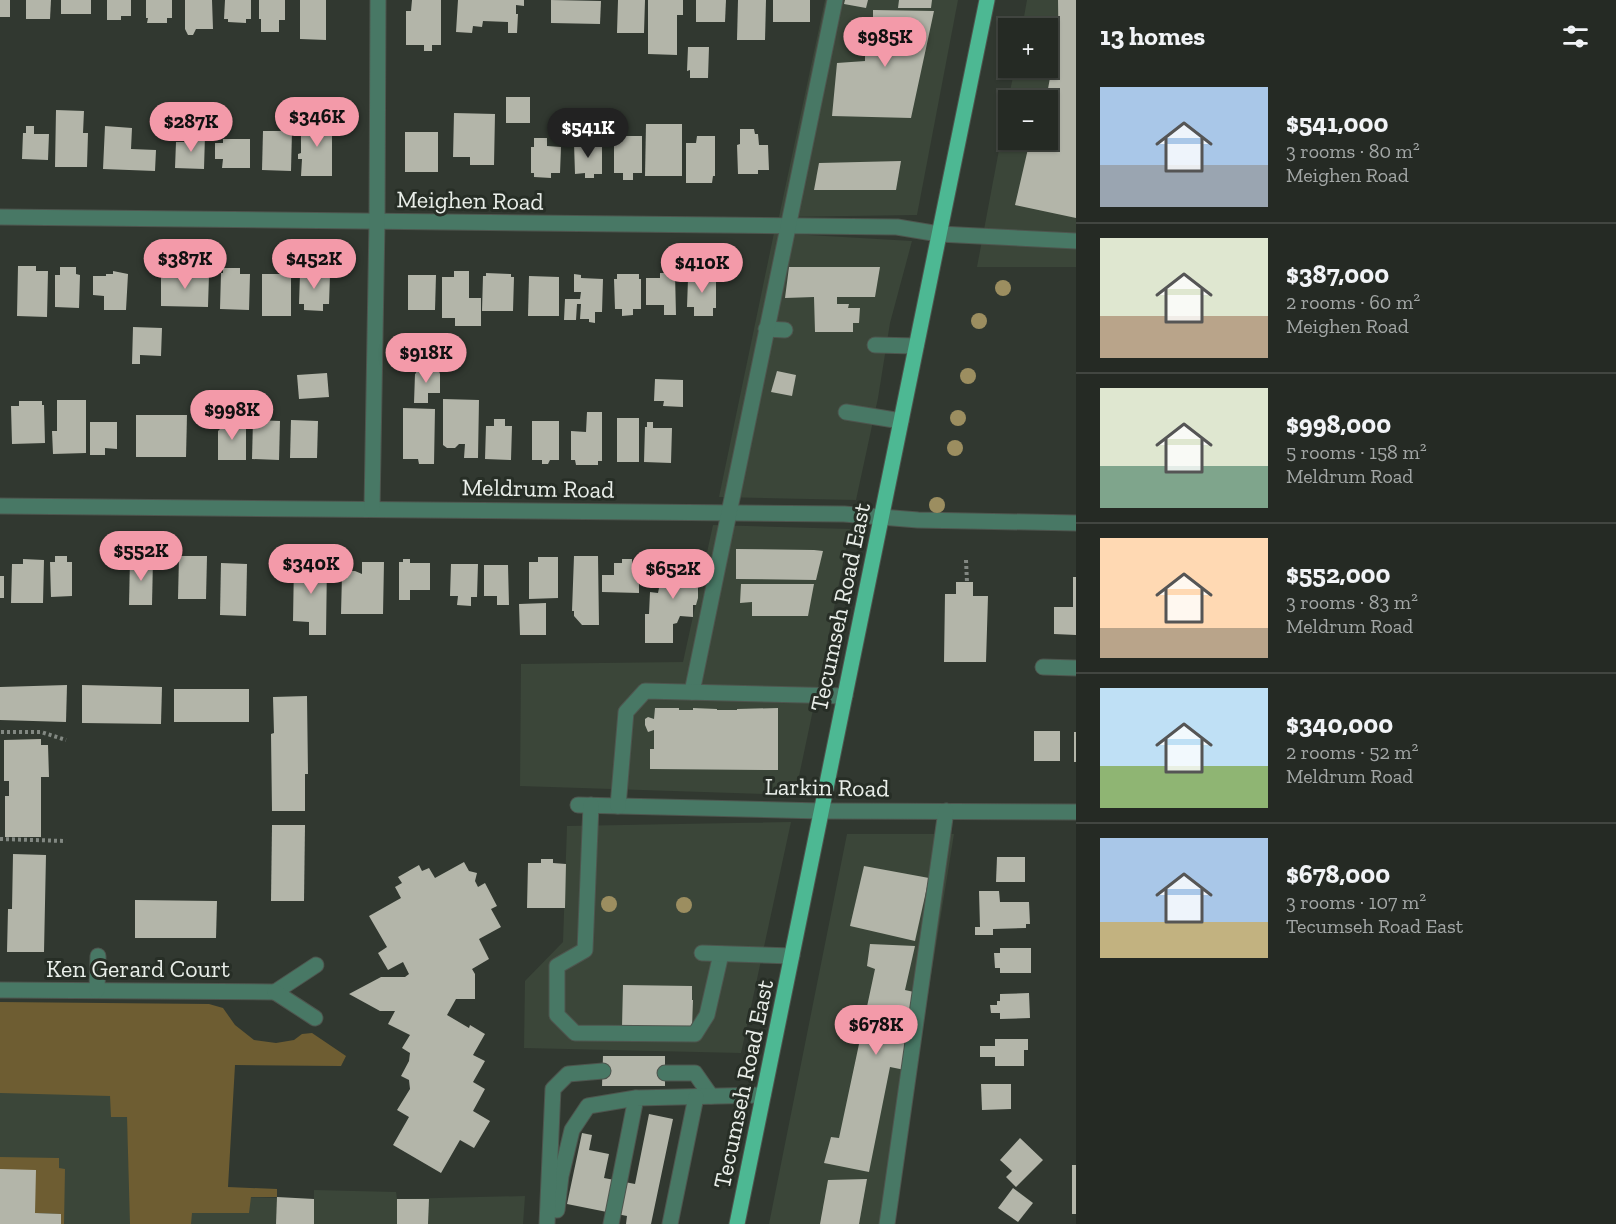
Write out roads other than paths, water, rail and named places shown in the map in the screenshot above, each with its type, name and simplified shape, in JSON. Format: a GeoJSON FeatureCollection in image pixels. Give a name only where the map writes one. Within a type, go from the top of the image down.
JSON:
{"type":"FeatureCollection","features":[{"type":"Feature","properties":{"kind":"main road","name":"Tecumseh Road East"},"geometry":{"type":"LineString","coordinates":[[737,1224],[987,0]]}},
{"type":"Feature","properties":{"kind":"street"},"geometry":{"type":"LineString","coordinates":[[372,509],[378,0]]}},
{"type":"Feature","properties":{"kind":"street"},"geometry":{"type":"LineString","coordinates":[[692,692],[728,513],[752,436],[766,329],[788,226],[814,136],[835,0]]}},
{"type":"Feature","properties":{"kind":"street","name":"Meighen Road"},"geometry":{"type":"LineString","coordinates":[[0,217],[897,227],[939,234],[1075,245]]}},
{"type":"Feature","properties":{"kind":"street"},"geometry":{"type":"LineString","coordinates":[[766,329],[785,330]]}},
{"type":"Feature","properties":{"kind":"street"},"geometry":{"type":"LineString","coordinates":[[875,345],[916,346]]}},
{"type":"Feature","properties":{"kind":"street"},"geometry":{"type":"LineString","coordinates":[[846,412],[901,421]]}},
{"type":"Feature","properties":{"kind":"street","name":"Meldrum Road"},"geometry":{"type":"LineString","coordinates":[[0,506],[844,514],[918,520],[1076,523]]}},
{"type":"Feature","properties":{"kind":"street"},"geometry":{"type":"LineString","coordinates":[[1043,667],[1076,668]]}},
{"type":"Feature","properties":{"kind":"street"},"geometry":{"type":"LineString","coordinates":[[618,806],[626,712],[645,691],[845,696]]}},
{"type":"Feature","properties":{"kind":"street","name":"Larkin Road"},"geometry":{"type":"LineString","coordinates":[[721,954],[707,1014],[695,1034],[575,1033],[556,1015],[557,966],[585,950],[585,805],[821,811],[1076,812]]}},
{"type":"Feature","properties":{"kind":"street"},"geometry":{"type":"LineString","coordinates":[[887,1224],[946,811]]}},
{"type":"Feature","properties":{"kind":"street"},"geometry":{"type":"LineString","coordinates":[[702,953],[792,956]]}},
{"type":"Feature","properties":{"kind":"street"},"geometry":{"type":"LineString","coordinates":[[97,990],[98,956]]}},
{"type":"Feature","properties":{"kind":"street"},"geometry":{"type":"LineString","coordinates":[[315,1018],[275,992],[316,966]]}},
{"type":"Feature","properties":{"kind":"street","name":"Ken Gerard Court"},"geometry":{"type":"LineString","coordinates":[[0,990],[275,992]]}},
{"type":"Feature","properties":{"kind":"street"},"geometry":{"type":"LineString","coordinates":[[547,1224],[553,1089],[568,1074],[603,1071]]}},
{"type":"Feature","properties":{"kind":"street"},"geometry":{"type":"LineString","coordinates":[[665,1073],[695,1073],[703,1096],[670,1224]]}},
{"type":"Feature","properties":{"kind":"street"},"geometry":{"type":"LineString","coordinates":[[556,1224],[561,1176],[572,1130],[588,1106],[636,1098],[763,1095]]}},
{"type":"Feature","properties":{"kind":"street"},"geometry":{"type":"LineString","coordinates":[[611,1224],[636,1098]]}}]}
